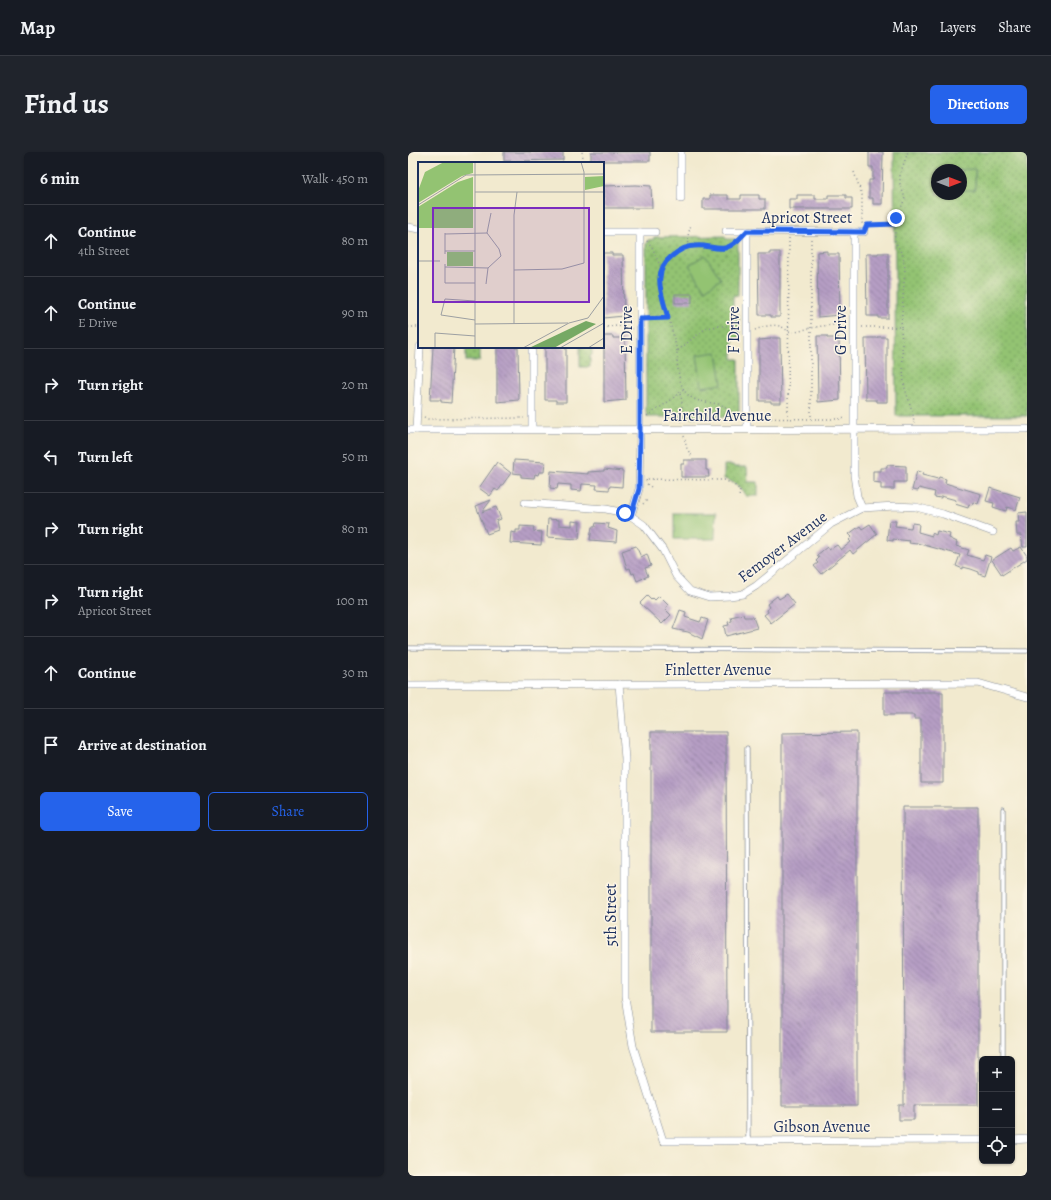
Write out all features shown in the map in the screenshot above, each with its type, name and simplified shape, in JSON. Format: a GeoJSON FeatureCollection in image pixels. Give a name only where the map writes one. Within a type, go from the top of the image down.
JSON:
{"type":"FeatureCollection","features":[{"type":"Feature","properties":{"kind":"street"},"geometry":{"type":"LineString","coordinates":[[681,152],[681,199]]}},
{"type":"Feature","properties":{"kind":"street"},"geometry":{"type":"LineString","coordinates":[[408,227],[418,229]]}},
{"type":"Feature","properties":{"kind":"street","name":"Apricot Street"},"geometry":{"type":"LineString","coordinates":[[726,231],[864,232]]}},
{"type":"Feature","properties":{"kind":"street","name":"F Drive"},"geometry":{"type":"LineString","coordinates":[[747,231],[747,428]]}},
{"type":"Feature","properties":{"kind":"street"},"geometry":{"type":"LineString","coordinates":[[604,232],[655,232]]}},
{"type":"Feature","properties":{"kind":"street","name":"E Drive"},"geometry":{"type":"LineString","coordinates":[[631,516],[639,489],[640,232]]}},
{"type":"Feature","properties":{"kind":"street","name":"G Drive"},"geometry":{"type":"LineString","coordinates":[[854,232],[854,475],[862,508]]}},
{"type":"Feature","properties":{"kind":"street"},"geometry":{"type":"LineString","coordinates":[[412,430],[420,348]]}},
{"type":"Feature","properties":{"kind":"street"},"geometry":{"type":"LineString","coordinates":[[532,348],[532,429]]}},
{"type":"Feature","properties":{"kind":"street","name":"Fairchild Avenue"},"geometry":{"type":"LineString","coordinates":[[412,430],[682,428],[1027,429]]}},
{"type":"Feature","properties":{"kind":"street","name":"Femoyer Avenue"},"geometry":{"type":"LineString","coordinates":[[525,503],[606,509],[625,513],[631,516],[644,525],[663,550],[676,576],[690,591],[709,597],[742,594],[756,586],[831,524],[862,508],[895,506],[916,507],[942,514],[993,532]]}},
{"type":"Feature","properties":{"kind":"street","name":"Finletter Avenue"},"geometry":{"type":"LineString","coordinates":[[408,685],[978,683],[1027,697]]}},
{"type":"Feature","properties":{"kind":"street","name":"5th Street"},"geometry":{"type":"LineString","coordinates":[[619,684],[625,759],[625,998],[633,1046],[663,1141]]}},
{"type":"Feature","properties":{"kind":"street","name":"Gibson Avenue"},"geometry":{"type":"LineString","coordinates":[[663,1141],[979,1140]]}},
{"type":"Feature","properties":{"kind":"street"},"geometry":{"type":"LineString","coordinates":[[1015,1140],[1027,1140]]}},
{"type":"Feature","properties":{"kind":"lane"},"geometry":{"type":"LineString","coordinates":[[408,648],[1027,651]]}},
{"type":"Feature","properties":{"kind":"lane"},"geometry":{"type":"LineString","coordinates":[[747,748],[748,1140]]}},
{"type":"Feature","properties":{"kind":"lane"},"geometry":{"type":"LineString","coordinates":[[1003,809],[1003,1056]]}},
{"type":"Feature","properties":{"kind":"path"},"geometry":{"type":"LineString","coordinates":[[582,152],[584,162]]}},
{"type":"Feature","properties":{"kind":"path"},"geometry":{"type":"LineString","coordinates":[[908,152],[900,174],[900,184],[904,194],[904,202],[896,218],[895,241],[904,256],[905,269],[901,327],[904,385],[913,414],[914,429]]}},
{"type":"Feature","properties":{"kind":"path"},"geometry":{"type":"LineString","coordinates":[[854,172],[862,195],[862,223],[867,225],[895,224]]}},
{"type":"Feature","properties":{"kind":"path"},"geometry":{"type":"LineString","coordinates":[[689,247],[688,236],[691,224]]}},
{"type":"Feature","properties":{"kind":"path"},"geometry":{"type":"LineString","coordinates":[[738,418],[724,406],[694,399],[684,389],[679,374],[677,351],[660,281],[662,265],[680,250],[689,247],[702,246],[724,248],[738,240],[747,231]]}},
{"type":"Feature","properties":{"kind":"path"},"geometry":{"type":"LineString","coordinates":[[788,419],[789,231]]}},
{"type":"Feature","properties":{"kind":"path"},"geometry":{"type":"LineString","coordinates":[[640,232],[652,247],[661,269]]}},
{"type":"Feature","properties":{"kind":"path"},"geometry":{"type":"LineString","coordinates":[[811,232],[811,419]]}},
{"type":"Feature","properties":{"kind":"path"},"geometry":{"type":"LineString","coordinates":[[640,319],[668,318]]}},
{"type":"Feature","properties":{"kind":"path"},"geometry":{"type":"LineString","coordinates":[[677,351],[706,328],[720,326],[747,328],[777,326],[788,332],[797,332],[811,328],[854,324],[901,327]]}},
{"type":"Feature","properties":{"kind":"path"},"geometry":{"type":"LineString","coordinates":[[604,327],[616,326],[640,331]]}},
{"type":"Feature","properties":{"kind":"path"},"geometry":{"type":"LineString","coordinates":[[646,417],[680,394],[684,389]]}},
{"type":"Feature","properties":{"kind":"path"},"geometry":{"type":"LineString","coordinates":[[680,394],[683,403],[680,419],[687,449],[692,456]]}},
{"type":"Feature","properties":{"kind":"path"},"geometry":{"type":"LineString","coordinates":[[752,415],[756,418],[842,419],[847,415]]}},
{"type":"Feature","properties":{"kind":"path"},"geometry":{"type":"LineString","coordinates":[[423,416],[428,418],[524,419],[527,416]]}},
{"type":"Feature","properties":{"kind":"path"},"geometry":{"type":"LineString","coordinates":[[651,487],[647,484],[646,479],[724,480],[738,488],[740,492],[739,497]]}},
{"type":"Feature","properties":{"kind":"path"},"geometry":{"type":"LineString","coordinates":[[641,507],[647,500]]}},
{"type":"Feature","properties":{"kind":"green space"},"geometry":{"type":"Polygon","coordinates":[[[894,152],[1027,152],[1027,416],[896,416],[894,152]]]}},
{"type":"Feature","properties":{"kind":"green space"},"geometry":{"type":"Polygon","coordinates":[[[967,169],[975,169],[975,190],[967,190],[967,169]]]}},
{"type":"Feature","properties":{"kind":"green space"},"geometry":{"type":"Polygon","coordinates":[[[725,236],[726,239],[735,239],[738,242],[738,295],[733,296],[733,315],[739,315],[739,338],[733,339],[733,359],[739,359],[739,414],[736,417],[648,417],[646,413],[646,244],[648,240],[654,239],[654,237],[725,236]]]}},
{"type":"Feature","properties":{"kind":"green space"},"geometry":{"type":"Polygon","coordinates":[[[705,255],[721,279],[705,290],[689,265],[705,255]]]}},
{"type":"Feature","properties":{"kind":"green space"},"geometry":{"type":"Polygon","coordinates":[[[466,348],[480,348],[480,361],[466,361],[466,348]]]}},
{"type":"Feature","properties":{"kind":"green space"},"geometry":{"type":"Polygon","coordinates":[[[580,348],[592,348],[590,367],[580,367],[580,348]]]}},
{"type":"Feature","properties":{"kind":"green space"},"geometry":{"type":"Polygon","coordinates":[[[717,352],[722,384],[702,387],[697,355],[717,352]]]}},
{"type":"Feature","properties":{"kind":"green space"},"geometry":{"type":"Polygon","coordinates":[[[724,465],[747,467],[748,482],[758,482],[758,496],[746,496],[738,485],[724,479],[724,465]]]}},
{"type":"Feature","properties":{"kind":"green space"},"geometry":{"type":"Polygon","coordinates":[[[674,513],[716,513],[715,539],[674,539],[674,513]]]}},
{"type":"Feature","properties":{"kind":"building"},"geometry":{"type":"Polygon","coordinates":[[[504,152],[563,152],[563,160],[504,161],[504,152]]]}},
{"type":"Feature","properties":{"kind":"building"},"geometry":{"type":"Polygon","coordinates":[[[591,152],[650,152],[650,161],[591,161],[591,152]]]}},
{"type":"Feature","properties":{"kind":"building"},"geometry":{"type":"Polygon","coordinates":[[[869,152],[883,152],[882,204],[873,204],[873,198],[869,198],[869,180],[873,180],[873,167],[869,167],[869,152]]]}},
{"type":"Feature","properties":{"kind":"building"},"geometry":{"type":"Polygon","coordinates":[[[604,186],[651,186],[652,208],[604,208],[604,186]]]}},
{"type":"Feature","properties":{"kind":"building"},"geometry":{"type":"Polygon","coordinates":[[[710,195],[728,195],[728,199],[741,199],[741,195],[759,195],[759,199],[765,199],[765,209],[703,209],[703,199],[710,199],[710,195]]]}},
{"type":"Feature","properties":{"kind":"building"},"geometry":{"type":"Polygon","coordinates":[[[797,195],[815,195],[815,199],[828,199],[828,195],[846,195],[846,198],[852,198],[852,209],[789,209],[789,199],[797,199],[797,195]]]}},
{"type":"Feature","properties":{"kind":"building"},"geometry":{"type":"Polygon","coordinates":[[[827,251],[827,254],[839,254],[840,315],[818,317],[817,252],[827,251]]]}},
{"type":"Feature","properties":{"kind":"building"},"geometry":{"type":"Polygon","coordinates":[[[770,252],[780,252],[780,317],[759,315],[758,254],[770,254],[770,252]]]}},
{"type":"Feature","properties":{"kind":"building"},"geometry":{"type":"Polygon","coordinates":[[[604,253],[623,255],[624,316],[604,318],[604,253]]]}},
{"type":"Feature","properties":{"kind":"building"},"geometry":{"type":"Polygon","coordinates":[[[888,253],[888,318],[867,316],[866,254],[888,253]]]}},
{"type":"Feature","properties":{"kind":"building"},"geometry":{"type":"Polygon","coordinates":[[[675,294],[692,294],[692,303],[675,303],[675,294]]]}},
{"type":"Feature","properties":{"kind":"building"},"geometry":{"type":"Polygon","coordinates":[[[604,336],[625,338],[626,400],[604,402],[604,336]]]}},
{"type":"Feature","properties":{"kind":"building"},"geometry":{"type":"Polygon","coordinates":[[[817,336],[839,338],[840,400],[818,402],[817,336]]]}},
{"type":"Feature","properties":{"kind":"building"},"geometry":{"type":"Polygon","coordinates":[[[887,337],[887,402],[866,400],[865,338],[887,337]]]}},
{"type":"Feature","properties":{"kind":"building"},"geometry":{"type":"Polygon","coordinates":[[[780,338],[781,403],[759,401],[759,340],[780,338]]]}},
{"type":"Feature","properties":{"kind":"building"},"geometry":{"type":"Polygon","coordinates":[[[433,348],[454,348],[451,403],[441,402],[441,400],[430,400],[433,348]]]}},
{"type":"Feature","properties":{"kind":"building"},"geometry":{"type":"Polygon","coordinates":[[[497,348],[518,348],[519,400],[497,402],[497,348]]]}},
{"type":"Feature","properties":{"kind":"building"},"geometry":{"type":"Polygon","coordinates":[[[545,348],[566,348],[566,402],[545,400],[545,348]]]}},
{"type":"Feature","properties":{"kind":"building"},"geometry":{"type":"Polygon","coordinates":[[[514,460],[545,462],[544,472],[539,472],[538,475],[535,474],[534,478],[521,477],[521,474],[513,473],[514,460]]]}},
{"type":"Feature","properties":{"kind":"building"},"geometry":{"type":"Polygon","coordinates":[[[684,460],[706,460],[706,470],[708,470],[709,477],[681,477],[681,464],[684,464],[684,460]]]}},
{"type":"Feature","properties":{"kind":"building"},"geometry":{"type":"Polygon","coordinates":[[[497,462],[511,473],[498,491],[495,489],[490,496],[479,488],[497,462]]]}},
{"type":"Feature","properties":{"kind":"building"},"geometry":{"type":"Polygon","coordinates":[[[887,465],[906,466],[906,482],[894,482],[894,489],[881,489],[881,483],[873,482],[873,471],[881,471],[881,468],[887,468],[887,465]]]}},
{"type":"Feature","properties":{"kind":"building"},"geometry":{"type":"Polygon","coordinates":[[[604,469],[623,471],[622,487],[610,486],[609,490],[596,489],[597,485],[582,484],[581,491],[571,490],[571,485],[558,484],[557,489],[550,488],[551,471],[588,474],[588,472],[604,471],[604,469]]]}},
{"type":"Feature","properties":{"kind":"building"},"geometry":{"type":"Polygon","coordinates":[[[917,471],[923,473],[922,475],[938,479],[939,477],[946,479],[945,483],[981,494],[978,504],[973,502],[972,505],[969,504],[968,508],[955,504],[956,500],[941,496],[941,498],[934,497],[935,492],[919,488],[918,491],[912,490],[917,471]]]}},
{"type":"Feature","properties":{"kind":"building"},"geometry":{"type":"Polygon","coordinates":[[[990,488],[1020,497],[1016,510],[1007,507],[1006,511],[993,507],[994,503],[986,501],[990,488]]]}},
{"type":"Feature","properties":{"kind":"building"},"geometry":{"type":"Polygon","coordinates":[[[491,500],[482,512],[496,507],[501,519],[496,521],[498,530],[487,534],[476,506],[491,500]]]}},
{"type":"Feature","properties":{"kind":"building"},"geometry":{"type":"Polygon","coordinates":[[[1027,512],[1027,547],[1023,547],[1021,535],[1017,535],[1016,522],[1019,522],[1018,513],[1027,512]]]}},
{"type":"Feature","properties":{"kind":"building"},"geometry":{"type":"Polygon","coordinates":[[[548,519],[559,520],[559,525],[572,526],[572,521],[580,522],[579,539],[547,537],[548,519]]]}},
{"type":"Feature","properties":{"kind":"building"},"geometry":{"type":"Polygon","coordinates":[[[889,521],[896,521],[895,526],[911,528],[912,523],[919,524],[918,532],[932,536],[932,533],[936,535],[937,531],[950,534],[949,538],[957,542],[956,546],[969,550],[967,555],[983,560],[985,555],[991,557],[985,576],[971,569],[963,567],[963,569],[956,566],[960,555],[917,543],[909,543],[910,541],[893,539],[893,541],[887,540],[889,521]]]}},
{"type":"Feature","properties":{"kind":"building"},"geometry":{"type":"Polygon","coordinates":[[[596,523],[609,524],[608,528],[617,531],[616,542],[590,540],[592,527],[595,527],[596,523]]]}},
{"type":"Feature","properties":{"kind":"building"},"geometry":{"type":"Polygon","coordinates":[[[870,524],[877,534],[853,554],[850,550],[821,574],[814,566],[818,563],[816,561],[819,558],[817,555],[827,547],[829,550],[837,545],[841,550],[851,542],[849,540],[852,537],[849,534],[860,526],[862,529],[870,524]]]}},
{"type":"Feature","properties":{"kind":"building"},"geometry":{"type":"Polygon","coordinates":[[[520,526],[534,527],[533,531],[542,532],[541,545],[510,543],[511,532],[516,533],[516,530],[520,530],[520,526]]]}},
{"type":"Feature","properties":{"kind":"building"},"geometry":{"type":"Polygon","coordinates":[[[636,546],[641,557],[647,554],[651,566],[645,568],[648,576],[637,581],[630,568],[627,569],[622,551],[636,546]]]}},
{"type":"Feature","properties":{"kind":"building"},"geometry":{"type":"Polygon","coordinates":[[[1021,547],[1027,556],[1027,559],[1002,575],[992,560],[1011,548],[1013,551],[1021,547]]]}},
{"type":"Feature","properties":{"kind":"building"},"geometry":{"type":"Polygon","coordinates":[[[787,594],[795,604],[771,623],[764,615],[768,612],[767,610],[769,607],[767,604],[777,596],[779,599],[787,594]]]}},
{"type":"Feature","properties":{"kind":"building"},"geometry":{"type":"Polygon","coordinates":[[[647,596],[651,600],[653,598],[655,600],[659,596],[668,605],[665,609],[671,615],[662,624],[640,603],[647,596]]]}},
{"type":"Feature","properties":{"kind":"building"},"geometry":{"type":"Polygon","coordinates":[[[680,610],[686,612],[685,617],[700,622],[702,618],[708,620],[702,639],[688,632],[673,629],[680,610]]]}},
{"type":"Feature","properties":{"kind":"building"},"geometry":{"type":"Polygon","coordinates":[[[743,614],[744,617],[753,617],[757,628],[726,636],[724,626],[729,625],[728,622],[732,621],[731,617],[743,614]]]}},
{"type":"Feature","properties":{"kind":"building"},"geometry":{"type":"Polygon","coordinates":[[[884,692],[943,692],[943,783],[921,783],[921,719],[914,719],[914,715],[884,715],[884,692]]]}},
{"type":"Feature","properties":{"kind":"building"},"geometry":{"type":"Polygon","coordinates":[[[651,732],[726,732],[727,1032],[651,1032],[651,732]]]}},
{"type":"Feature","properties":{"kind":"building"},"geometry":{"type":"Polygon","coordinates":[[[857,732],[857,1106],[782,1106],[782,733],[857,732]]]}},
{"type":"Feature","properties":{"kind":"building"},"geometry":{"type":"Polygon","coordinates":[[[903,807],[978,807],[978,1105],[914,1105],[914,1120],[899,1120],[899,1105],[904,1105],[903,807]]]}},
{"type":"Feature","properties":{"kind":"route"},"geometry":{"type":"LineString","coordinates":[[625,513],[631,516],[639,489],[640,319],[668,318],[660,281],[660,270],[662,265],[675,253],[695,245],[719,248],[728,247],[747,231],[864,232],[867,225],[895,224],[896,218]]}}]}
